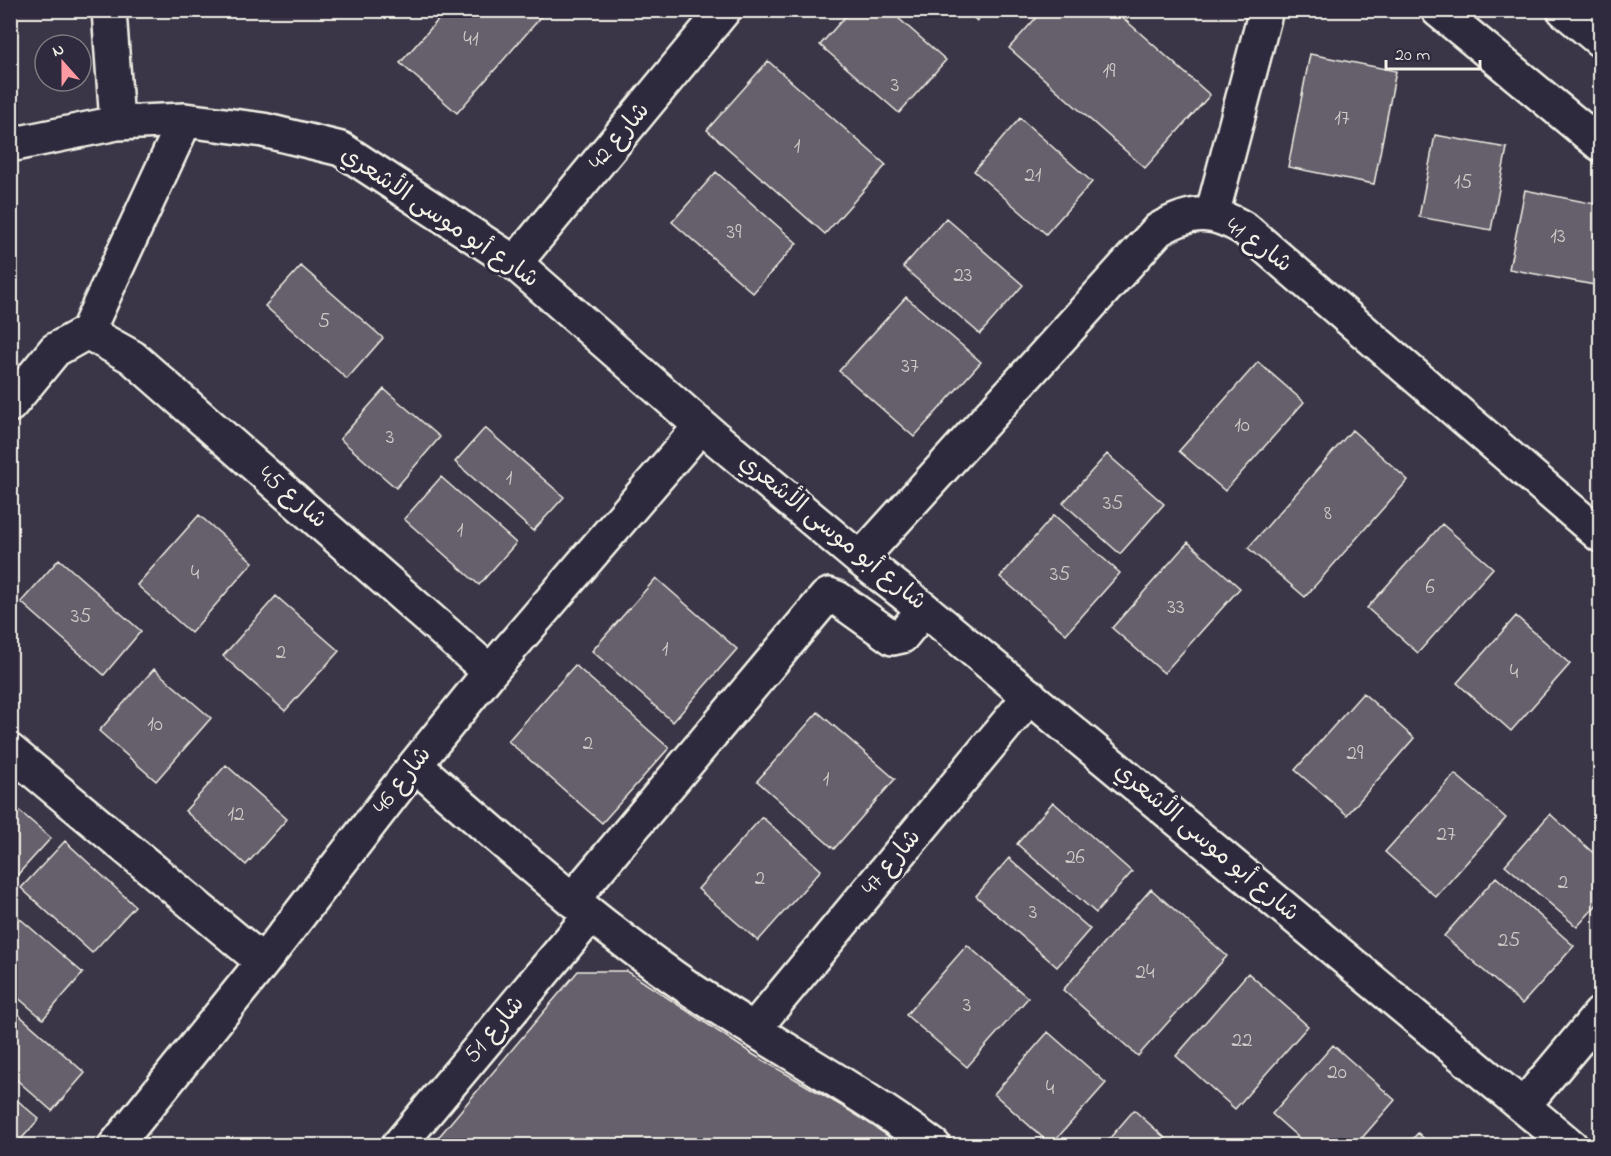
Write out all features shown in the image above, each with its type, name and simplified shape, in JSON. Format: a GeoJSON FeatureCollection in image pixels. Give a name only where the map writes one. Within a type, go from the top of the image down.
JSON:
{"type":"FeatureCollection","features":[{"type":"Feature","properties":{"kind":"main road"},"geometry":{"type":"LineString","coordinates":[[109,10],[117,123]]}},
{"type":"Feature","properties":{"kind":"main road","name":"شارع 42"},"geometry":{"type":"LineString","coordinates":[[515,263],[724,10]]}},
{"type":"Feature","properties":{"kind":"main road"},"geometry":{"type":"LineString","coordinates":[[1212,215],[1266,10]]}},
{"type":"Feature","properties":{"kind":"main road"},"geometry":{"type":"LineString","coordinates":[[1438,10],[1600,144]]}},
{"type":"Feature","properties":{"kind":"main road"},"geometry":{"type":"LineString","coordinates":[[1564,10],[1600,40]]}},
{"type":"Feature","properties":{"kind":"main road"},"geometry":{"type":"LineString","coordinates":[[10,405],[56,350],[87,332],[185,120]]}},
{"type":"Feature","properties":{"kind":"main road","name":"شارع أبو موسى الأشعري"},"geometry":{"type":"LineString","coordinates":[[10,145],[117,123],[185,120],[263,130],[341,149],[515,263],[701,426],[860,559],[1030,696],[1571,1146]]}},
{"type":"Feature","properties":{"kind":"main road","name":"شارع 41"},"geometry":{"type":"LineString","coordinates":[[860,559],[1158,230],[1175,220],[1195,214],[1227,219],[1246,231],[1600,535]]}},
{"type":"Feature","properties":{"kind":"main road","name":"شارع 45"},"geometry":{"type":"LineString","coordinates":[[87,332],[132,357],[490,672]]}},
{"type":"Feature","properties":{"kind":"main road","name":"شارع 46"},"geometry":{"type":"LineString","coordinates":[[114,1146],[263,962],[490,672],[701,426]]}},
{"type":"Feature","properties":{"kind":"main road","name":"شارع 51"},"geometry":{"type":"LineString","coordinates":[[399,1146],[581,907],[826,597],[837,598],[893,638],[902,636],[924,609]]}},
{"type":"Feature","properties":{"kind":"main road","name":"شارع 47"},"geometry":{"type":"LineString","coordinates":[[754,1029],[1030,696]]}},
{"type":"Feature","properties":{"kind":"main road"},"geometry":{"type":"LineString","coordinates":[[10,751],[263,962]]}},
{"type":"Feature","properties":{"kind":"main road"},"geometry":{"type":"LineString","coordinates":[[415,765],[581,907],[686,986],[858,1093],[934,1146]]}},
{"type":"Feature","properties":{"kind":"main road"},"geometry":{"type":"LineString","coordinates":[[1523,1106],[1600,1014]]}},
{"type":"Feature","properties":{"kind":"building"},"geometry":{"type":"Polygon","coordinates":[[[447,10],[534,10],[541,17],[457,113],[400,63],[447,10]]]}},
{"type":"Feature","properties":{"kind":"building"},"geometry":{"type":"Polygon","coordinates":[[[851,10],[889,10],[946,60],[899,113],[820,45],[851,10]]]}},
{"type":"Feature","properties":{"kind":"building"},"geometry":{"type":"Polygon","coordinates":[[[965,10],[986,10],[977,21],[965,10]]]}},
{"type":"Feature","properties":{"kind":"building"},"geometry":{"type":"Polygon","coordinates":[[[1043,10],[1114,10],[1210,95],[1145,168],[1009,48],[1043,10]]]}},
{"type":"Feature","properties":{"kind":"building"},"geometry":{"type":"Polygon","coordinates":[[[1310,54],[1396,71],[1374,184],[1288,167],[1310,54]]]}},
{"type":"Feature","properties":{"kind":"building"},"geometry":{"type":"Polygon","coordinates":[[[768,61],[886,165],[825,234],[707,130],[768,61]]]}},
{"type":"Feature","properties":{"kind":"building"},"geometry":{"type":"Polygon","coordinates":[[[1020,118],[1092,182],[1046,234],[974,171],[1020,118]]]}},
{"type":"Feature","properties":{"kind":"building"},"geometry":{"type":"Polygon","coordinates":[[[1435,135],[1507,148],[1491,230],[1419,217],[1435,135]]]}},
{"type":"Feature","properties":{"kind":"building"},"geometry":{"type":"Polygon","coordinates":[[[716,172],[797,243],[753,293],[672,222],[716,172]]]}},
{"type":"Feature","properties":{"kind":"building"},"geometry":{"type":"Polygon","coordinates":[[[1525,190],[1600,205],[1600,286],[1509,269],[1525,190]]]}},
{"type":"Feature","properties":{"kind":"building"},"geometry":{"type":"Polygon","coordinates":[[[946,218],[1023,285],[980,334],[903,267],[946,218]]]}},
{"type":"Feature","properties":{"kind":"building"},"geometry":{"type":"Polygon","coordinates":[[[301,266],[383,338],[347,379],[265,306],[301,266]]]}},
{"type":"Feature","properties":{"kind":"building"},"geometry":{"type":"Polygon","coordinates":[[[906,297],[981,362],[914,437],[839,371],[906,297]]]}},
{"type":"Feature","properties":{"kind":"building"},"geometry":{"type":"Polygon","coordinates":[[[1258,362],[1304,402],[1225,491],[1179,451],[1258,362]]]}},
{"type":"Feature","properties":{"kind":"building"},"geometry":{"type":"Polygon","coordinates":[[[384,389],[440,437],[396,488],[340,439],[384,389]]]}},
{"type":"Feature","properties":{"kind":"building"},"geometry":{"type":"Polygon","coordinates":[[[485,428],[564,497],[533,531],[455,462],[485,428]]]}},
{"type":"Feature","properties":{"kind":"building"},"geometry":{"type":"Polygon","coordinates":[[[1352,430],[1408,480],[1305,597],[1248,548],[1352,430]]]}},
{"type":"Feature","properties":{"kind":"building"},"geometry":{"type":"Polygon","coordinates":[[[1107,454],[1164,504],[1120,554],[1063,503],[1107,454]]]}},
{"type":"Feature","properties":{"kind":"building"},"geometry":{"type":"Polygon","coordinates":[[[441,477],[516,543],[479,585],[404,519],[441,477]]]}},
{"type":"Feature","properties":{"kind":"building"},"geometry":{"type":"Polygon","coordinates":[[[199,515],[253,562],[191,633],[137,585],[199,515]]]}},
{"type":"Feature","properties":{"kind":"building"},"geometry":{"type":"Polygon","coordinates":[[[1054,515],[1120,573],[1066,634],[1000,577],[1054,515]]]}},
{"type":"Feature","properties":{"kind":"building"},"geometry":{"type":"Polygon","coordinates":[[[1442,524],[1493,568],[1418,653],[1367,608],[1442,524]]]}},
{"type":"Feature","properties":{"kind":"building"},"geometry":{"type":"Polygon","coordinates":[[[1188,542],[1240,588],[1164,673],[1112,628],[1188,542]]]}},
{"type":"Feature","properties":{"kind":"building"},"geometry":{"type":"Polygon","coordinates":[[[59,559],[141,631],[104,675],[21,602],[59,559]]]}},
{"type":"Feature","properties":{"kind":"building"},"geometry":{"type":"Polygon","coordinates":[[[656,578],[737,649],[673,722],[592,651],[656,578]]]}},
{"type":"Feature","properties":{"kind":"building"},"geometry":{"type":"Polygon","coordinates":[[[276,596],[339,651],[285,711],[223,656],[276,596]]]}},
{"type":"Feature","properties":{"kind":"building"},"geometry":{"type":"Polygon","coordinates":[[[1516,616],[1570,664],[1511,731],[1457,683],[1516,616]]]}},
{"type":"Feature","properties":{"kind":"building"},"geometry":{"type":"Polygon","coordinates":[[[575,665],[669,748],[602,823],[508,741],[575,665]]]}},
{"type":"Feature","properties":{"kind":"building"},"geometry":{"type":"Polygon","coordinates":[[[154,669],[211,718],[156,781],[99,731],[154,669]]]}},
{"type":"Feature","properties":{"kind":"building"},"geometry":{"type":"Polygon","coordinates":[[[1363,693],[1414,738],[1347,815],[1295,770],[1363,693]]]}},
{"type":"Feature","properties":{"kind":"building"},"geometry":{"type":"Polygon","coordinates":[[[818,712],[895,779],[834,849],[757,781],[818,712]]]}},
{"type":"Feature","properties":{"kind":"building"},"geometry":{"type":"Polygon","coordinates":[[[226,765],[287,819],[246,865],[185,811],[226,765]]]}},
{"type":"Feature","properties":{"kind":"building"},"geometry":{"type":"Polygon","coordinates":[[[1455,774],[1506,818],[1436,897],[1385,852],[1455,774]]]}},
{"type":"Feature","properties":{"kind":"building"},"geometry":{"type":"Polygon","coordinates":[[[1053,802],[1132,872],[1096,913],[1017,844],[1053,802]]]}},
{"type":"Feature","properties":{"kind":"building"},"geometry":{"type":"Polygon","coordinates":[[[10,803],[51,838],[10,883],[10,803]]]}},
{"type":"Feature","properties":{"kind":"building"},"geometry":{"type":"Polygon","coordinates":[[[1550,814],[1600,859],[1600,901],[1577,927],[1505,865],[1550,814]]]}},
{"type":"Feature","properties":{"kind":"building"},"geometry":{"type":"Polygon","coordinates":[[[762,817],[821,870],[758,941],[698,889],[762,817]]]}},
{"type":"Feature","properties":{"kind":"building"},"geometry":{"type":"Polygon","coordinates":[[[65,841],[135,906],[92,953],[21,888],[65,841]]]}},
{"type":"Feature","properties":{"kind":"building"},"geometry":{"type":"Polygon","coordinates":[[[1009,858],[1090,929],[1057,967],[976,896],[1009,858]]]}},
{"type":"Feature","properties":{"kind":"building"},"geometry":{"type":"Polygon","coordinates":[[[1496,877],[1574,946],[1522,1004],[1444,936],[1496,877]]]}},
{"type":"Feature","properties":{"kind":"building"},"geometry":{"type":"Polygon","coordinates":[[[1151,889],[1227,956],[1138,1056],[1063,990],[1151,889]]]}},
{"type":"Feature","properties":{"kind":"building"},"geometry":{"type":"Polygon","coordinates":[[[10,910],[83,973],[43,1019],[10,991],[10,910]]]}},
{"type":"Feature","properties":{"kind":"building"},"geometry":{"type":"Polygon","coordinates":[[[967,945],[1028,998],[967,1067],[906,1015],[967,945]]]}},
{"type":"Feature","properties":{"kind":"building"},"geometry":{"type":"Polygon","coordinates":[[[578,971],[627,971],[754,1055],[888,1133],[889,1146],[431,1146],[578,971]]]}},
{"type":"Feature","properties":{"kind":"building"},"geometry":{"type":"Polygon","coordinates":[[[1248,973],[1308,1026],[1235,1109],[1176,1056],[1248,973]]]}},
{"type":"Feature","properties":{"kind":"building"},"geometry":{"type":"Polygon","coordinates":[[[11,1008],[85,1073],[52,1111],[10,1074],[11,1008]]]}},
{"type":"Feature","properties":{"kind":"building"},"geometry":{"type":"Polygon","coordinates":[[[1048,1032],[1106,1083],[1051,1145],[994,1094],[1048,1032]]]}},
{"type":"Feature","properties":{"kind":"building"},"geometry":{"type":"Polygon","coordinates":[[[1333,1045],[1395,1100],[1355,1146],[1308,1146],[1272,1114],[1333,1045]]]}},
{"type":"Feature","properties":{"kind":"building"},"geometry":{"type":"Polygon","coordinates":[[[10,1094],[39,1119],[15,1146],[10,1146],[10,1094]]]}},
{"type":"Feature","properties":{"kind":"building"},"geometry":{"type":"Polygon","coordinates":[[[1134,1110],[1174,1146],[1103,1146],[1134,1110]]]}},
{"type":"Feature","properties":{"kind":"building"},"geometry":{"type":"Polygon","coordinates":[[[1418,1133],[1432,1146],[1406,1146],[1418,1133]]]}}]}
